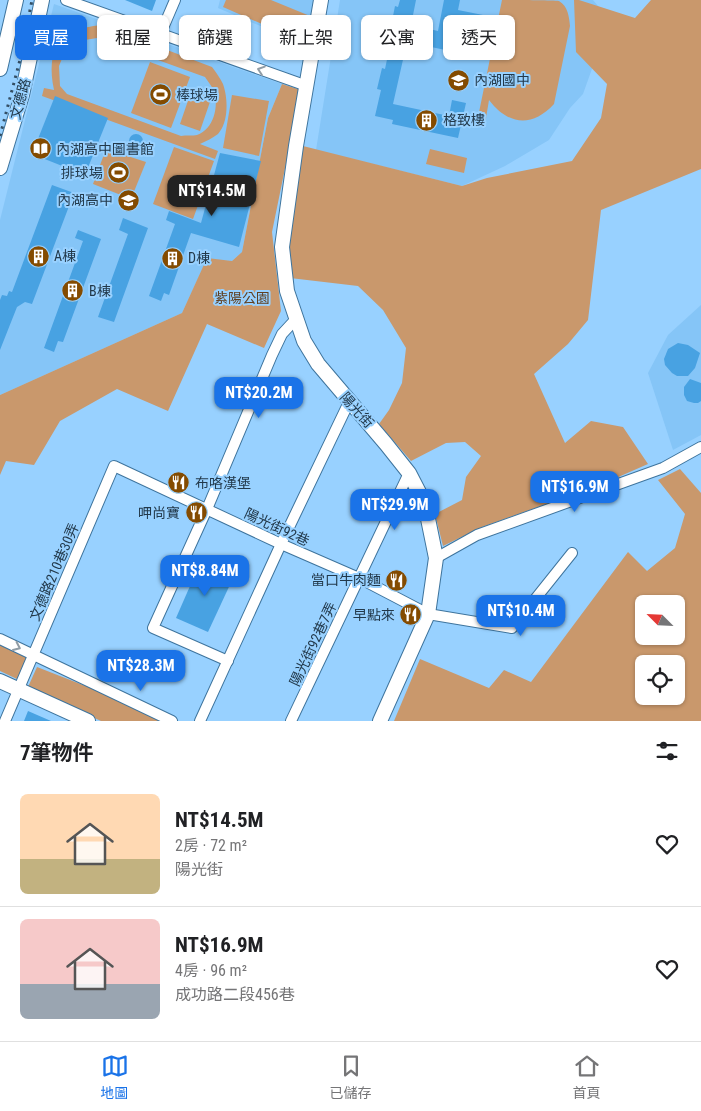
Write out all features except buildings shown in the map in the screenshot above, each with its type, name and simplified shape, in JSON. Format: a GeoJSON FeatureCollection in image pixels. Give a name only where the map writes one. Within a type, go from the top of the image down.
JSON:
{"type":"FeatureCollection","features":[{"type":"Feature","properties":{"kind":"street","name":"文德路"},"geometry":{"type":"LineString","coordinates":[[0,69],[16,0]]}},
{"type":"Feature","properties":{"kind":"street","name":"文德路"},"geometry":{"type":"LineString","coordinates":[[0,168],[22,95],[42,0]]}},
{"type":"Feature","properties":{"kind":"street"},"geometry":{"type":"LineString","coordinates":[[66,0],[106,15]]}},
{"type":"Feature","properties":{"kind":"street"},"geometry":{"type":"LineString","coordinates":[[169,15],[175,0]]}},
{"type":"Feature","properties":{"kind":"street","name":"陽光街"},"geometry":{"type":"LineString","coordinates":[[321,0],[282,247],[287,291],[295,320],[304,341],[318,364],[409,473],[425,504],[436,558],[428,614],[380,721]]}},
{"type":"Feature","properties":{"kind":"street"},"geometry":{"type":"LineString","coordinates":[[169,38],[306,86]]}},
{"type":"Feature","properties":{"kind":"street"},"geometry":{"type":"LineString","coordinates":[[228,661],[153,628],[207,510],[282,334],[295,320]]}},
{"type":"Feature","properties":{"kind":"street"},"geometry":{"type":"LineString","coordinates":[[200,721],[280,544],[349,402]]}},
{"type":"Feature","properties":{"kind":"street"},"geometry":{"type":"LineString","coordinates":[[436,558],[477,535],[663,468],[701,446]]}},
{"type":"Feature","properties":{"kind":"street","name":"陽光街92巷"},"geometry":{"type":"LineString","coordinates":[[114,466],[280,544],[359,578],[428,614],[512,628],[572,553]]}},
{"type":"Feature","properties":{"kind":"street","name":"文德路210巷30弄"},"geometry":{"type":"LineString","coordinates":[[4,721],[114,466]]}},
{"type":"Feature","properties":{"kind":"street","name":"陽光街92巷7弄"},"geometry":{"type":"LineString","coordinates":[[291,721],[409,473]]}},
{"type":"Feature","properties":{"kind":"street"},"geometry":{"type":"LineString","coordinates":[[0,639],[172,721]]}},
{"type":"Feature","properties":{"kind":"street"},"geometry":{"type":"LineString","coordinates":[[0,681],[88,721]]}},
{"type":"Feature","properties":{"kind":"shaded area"},"geometry":{"type":"Polygon","coordinates":[[[220,0],[313,0],[311,15],[261,15],[261,26],[251,22],[251,15],[234,15],[218,8],[220,0]]]}},
{"type":"Feature","properties":{"kind":"shaded area","name":"內湖國中"},"geometry":{"type":"Polygon","coordinates":[[[340,0],[593,0],[613,24],[593,66],[583,94],[570,108],[549,140],[505,166],[462,186],[316,150],[330,60],[351,60],[351,15],[338,15],[340,0]]]}},
{"type":"Feature","properties":{"kind":"shaded area","name":"內湖高中"},"geometry":{"type":"Polygon","coordinates":[[[54,4],[85,15],[51,15],[54,4]]]}},
{"type":"Feature","properties":{"kind":"shaded area","name":"內湖高中"},"geometry":{"type":"Polygon","coordinates":[[[87,16],[97,19],[97,60],[169,60],[169,44],[179,48],[179,60],[214,60],[282,84],[268,118],[242,252],[232,261],[207,259],[182,313],[0,395],[0,220],[40,60],[87,60],[87,16]]]}},
{"type":"Feature","properties":{"kind":"shaded area"},"geometry":{"type":"Polygon","coordinates":[[[701,305],[701,435],[673,450],[648,373],[668,335],[701,305]]]}},
{"type":"Feature","properties":{"kind":"green space"},"geometry":{"type":"Polygon","coordinates":[[[226,0],[271,0],[308,15],[261,15],[261,24],[251,19],[251,15],[241,15],[223,7],[226,0]]]}},
{"type":"Feature","properties":{"kind":"green space"},"geometry":{"type":"Polygon","coordinates":[[[502,0],[559,1],[566,9],[570,26],[554,104],[537,117],[529,120],[520,120],[504,115],[489,100],[485,124],[477,122],[490,60],[515,60],[515,15],[499,15],[502,0]]]}},
{"type":"Feature","properties":{"kind":"green space"},"geometry":{"type":"Polygon","coordinates":[[[574,0],[635,18],[651,0],[701,0],[701,169],[601,210],[588,320],[568,344],[534,374],[565,443],[591,421],[623,427],[648,464],[600,485],[482,527],[443,546],[435,514],[462,500],[466,477],[481,456],[465,442],[446,443],[411,461],[379,424],[389,410],[402,383],[406,348],[383,310],[358,286],[290,278],[289,244],[303,146],[462,186],[487,178],[572,161],[601,118],[607,84],[576,52],[574,0]]]}},
{"type":"Feature","properties":{"kind":"green space"},"geometry":{"type":"Polygon","coordinates":[[[97,26],[97,38],[87,40],[87,28],[97,26]]]}},
{"type":"Feature","properties":{"kind":"green space"},"geometry":{"type":"Polygon","coordinates":[[[169,51],[179,55],[179,60],[194,60],[212,67],[225,90],[227,103],[226,117],[218,134],[200,144],[218,151],[215,159],[42,96],[44,88],[54,90],[53,60],[61,60],[59,66],[60,86],[67,94],[181,136],[197,135],[208,128],[214,116],[216,103],[213,89],[205,77],[158,60],[169,60],[169,51]]]}},
{"type":"Feature","properties":{"kind":"green space","name":"棒球場"},"geometry":{"type":"Polygon","coordinates":[[[150,62],[190,77],[171,128],[131,113],[150,62]]]}},
{"type":"Feature","properties":{"kind":"green space","name":"紫陽公園"},"geometry":{"type":"Polygon","coordinates":[[[282,84],[301,90],[272,232],[281,311],[264,348],[207,324],[168,411],[117,389],[60,421],[34,465],[6,461],[0,475],[0,395],[182,313],[207,258],[232,261],[242,252],[268,118],[282,84]]]}},
{"type":"Feature","properties":{"kind":"green space"},"geometry":{"type":"Polygon","coordinates":[[[192,89],[212,96],[200,131],[180,124],[192,89]]]}},
{"type":"Feature","properties":{"kind":"green space"},"geometry":{"type":"Polygon","coordinates":[[[232,95],[269,101],[259,156],[223,148],[232,95]]]}},
{"type":"Feature","properties":{"kind":"green space"},"geometry":{"type":"Polygon","coordinates":[[[174,147],[214,161],[193,219],[153,204],[174,147]]]}},
{"type":"Feature","properties":{"kind":"green space","name":"排球場"},"geometry":{"type":"Polygon","coordinates":[[[106,149],[146,162],[131,199],[93,184],[106,149]]]}},
{"type":"Feature","properties":{"kind":"green space"},"geometry":{"type":"Polygon","coordinates":[[[430,149],[467,158],[464,173],[426,164],[430,149]]]}},
{"type":"Feature","properties":{"kind":"green space"},"geometry":{"type":"Polygon","coordinates":[[[680,469],[701,493],[701,721],[394,721],[420,659],[489,688],[504,670],[531,682],[628,552],[647,571],[675,548],[685,514],[658,480],[680,469]]]}},
{"type":"Feature","properties":{"kind":"green space"},"geometry":{"type":"Polygon","coordinates":[[[0,645],[27,658],[17,679],[0,671],[0,645]]]}},
{"type":"Feature","properties":{"kind":"green space"},"geometry":{"type":"Polygon","coordinates":[[[37,667],[106,694],[166,721],[101,721],[28,687],[37,667]]]}},
{"type":"Feature","properties":{"kind":"railway"},"geometry":{"type":"LineString","coordinates":[[0,136],[21,56],[32,0]]}},
{"type":"Feature","properties":{"kind":"place","name":"內湖國中"},"geometry":{"type":"Point","coordinates":[458,80]}},
{"type":"Feature","properties":{"kind":"place","name":"棒球場"},"geometry":{"type":"Point","coordinates":[160,95]}},
{"type":"Feature","properties":{"kind":"place","name":"格致樓"},"geometry":{"type":"Point","coordinates":[427,120]}},
{"type":"Feature","properties":{"kind":"place","name":"內湖高中圖書館"},"geometry":{"type":"Point","coordinates":[40,149]}},
{"type":"Feature","properties":{"kind":"place","name":"排球場"},"geometry":{"type":"Point","coordinates":[119,173]}},
{"type":"Feature","properties":{"kind":"place","name":"內湖高中"},"geometry":{"type":"Point","coordinates":[129,200]}},
{"type":"Feature","properties":{"kind":"place","name":"A棟"},"geometry":{"type":"Point","coordinates":[38,256]}},
{"type":"Feature","properties":{"kind":"place","name":"D棟"},"geometry":{"type":"Point","coordinates":[172,258]}},
{"type":"Feature","properties":{"kind":"place","name":"B棟"},"geometry":{"type":"Point","coordinates":[73,291]}},
{"type":"Feature","properties":{"kind":"place","name":"布咯漢堡"},"geometry":{"type":"Point","coordinates":[179,483]}},
{"type":"Feature","properties":{"kind":"place","name":"呷尚寶"},"geometry":{"type":"Point","coordinates":[196,513]}},
{"type":"Feature","properties":{"kind":"place","name":"當口牛肉麵"},"geometry":{"type":"Point","coordinates":[397,580]}},
{"type":"Feature","properties":{"kind":"place","name":"早點來"},"geometry":{"type":"Point","coordinates":[411,615]}}]}
